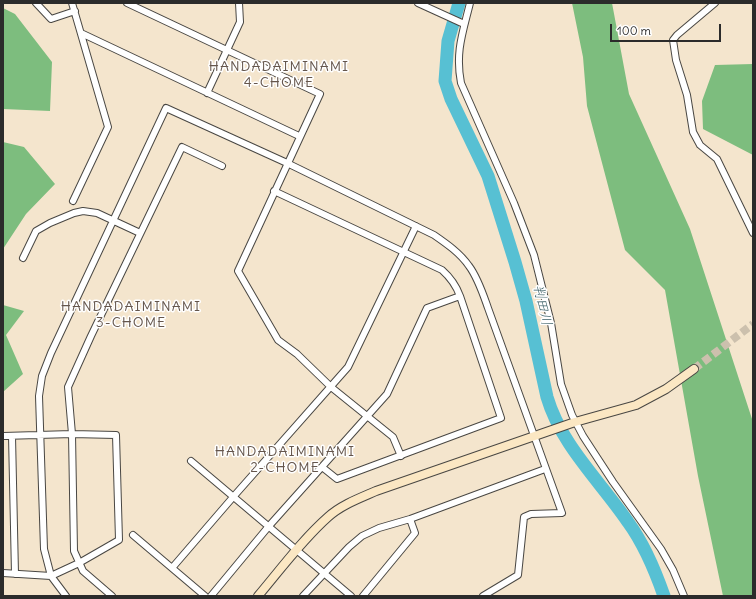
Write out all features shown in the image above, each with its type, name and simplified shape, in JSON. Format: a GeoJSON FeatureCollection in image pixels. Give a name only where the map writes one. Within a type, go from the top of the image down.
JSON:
{"type":"FeatureCollection","features":[{"type":"Feature","properties":{"kind":"street"},"geometry":{"type":"LineString","coordinates":[[36,3],[51,19],[75,11]]}},
{"type":"Feature","properties":{"kind":"street"},"geometry":{"type":"LineString","coordinates":[[72,3],[82,33],[108,127],[73,201]]}},
{"type":"Feature","properties":{"kind":"street"},"geometry":{"type":"LineString","coordinates":[[127,3],[320,94],[299,136],[238,270],[278,340],[393,437],[400,456]]}},
{"type":"Feature","properties":{"kind":"street"},"geometry":{"type":"LineString","coordinates":[[207,93],[240,22],[239,3]]}},
{"type":"Feature","properties":{"kind":"street"},"geometry":{"type":"LineString","coordinates":[[418,3],[450,19],[462,23]]}},
{"type":"Feature","properties":{"kind":"street"},"geometry":{"type":"LineString","coordinates":[[470,3],[462,23],[460,38],[458,70],[461,83],[514,203],[534,255],[551,323],[561,384],[572,423],[660,549],[673,570],[684,596]]}},
{"type":"Feature","properties":{"kind":"street"},"geometry":{"type":"LineString","coordinates":[[715,3],[673,40],[676,60],[687,95],[693,132],[700,144],[717,159],[753,233]]}},
{"type":"Feature","properties":{"kind":"street"},"geometry":{"type":"LineString","coordinates":[[82,33],[299,136]]}},
{"type":"Feature","properties":{"kind":"street"},"geometry":{"type":"LineString","coordinates":[[66,596],[51,576],[44,549],[39,396],[42,376],[51,353],[166,108],[287,163],[434,235],[453,248],[469,266],[480,287],[488,308],[562,513],[531,514],[524,517],[518,575],[483,596]]}},
{"type":"Feature","properties":{"kind":"street"},"geometry":{"type":"LineString","coordinates":[[112,596],[83,571],[74,551],[72,434],[68,387],[182,147],[222,166]]}},
{"type":"Feature","properties":{"kind":"street"},"geometry":{"type":"LineString","coordinates":[[274,191],[442,270],[449,276],[456,286],[460,296],[501,418],[337,479],[322,467]]}},
{"type":"Feature","properties":{"kind":"street"},"geometry":{"type":"LineString","coordinates":[[23,258],[36,231],[50,222],[83,211],[98,213],[140,233]]}},
{"type":"Feature","properties":{"kind":"street"},"geometry":{"type":"LineString","coordinates":[[172,568],[348,367],[416,226]]}},
{"type":"Feature","properties":{"kind":"street"},"geometry":{"type":"LineString","coordinates":[[211,596],[269,526],[387,394],[427,308],[460,296]]}},
{"type":"Feature","properties":{"kind":"street"},"geometry":{"type":"LineString","coordinates":[[258,596],[297,550],[328,517],[350,503],[376,491],[551,430],[636,405],[666,389],[694,369]]}},
{"type":"Feature","properties":{"kind":"street"},"geometry":{"type":"LineString","coordinates":[[3,436],[116,434],[119,540],[79,563],[51,576],[3,573]]}},
{"type":"Feature","properties":{"kind":"street"},"geometry":{"type":"LineString","coordinates":[[12,436],[15,574]]}},
{"type":"Feature","properties":{"kind":"street"},"geometry":{"type":"LineString","coordinates":[[191,461],[351,596]]}},
{"type":"Feature","properties":{"kind":"street"},"geometry":{"type":"LineString","coordinates":[[303,596],[349,547],[362,536],[379,528],[410,519],[545,469]]}},
{"type":"Feature","properties":{"kind":"street"},"geometry":{"type":"LineString","coordinates":[[363,596],[415,534],[410,519]]}},
{"type":"Feature","properties":{"kind":"street"},"geometry":{"type":"LineString","coordinates":[[133,535],[205,596]]}},
{"type":"Feature","properties":{"kind":"green space"},"geometry":{"type":"Polygon","coordinates":[[[572,3],[612,3],[629,94],[690,229],[753,422],[753,596],[723,596],[698,476],[665,290],[625,250],[587,106],[583,57],[572,3]]]}},
{"type":"Feature","properties":{"kind":"green space"},"geometry":{"type":"Polygon","coordinates":[[[3,8],[15,14],[52,62],[50,111],[3,109],[3,8]]]}},
{"type":"Feature","properties":{"kind":"green space"},"geometry":{"type":"Polygon","coordinates":[[[753,64],[753,155],[703,129],[702,101],[715,65],[753,64]]]}},
{"type":"Feature","properties":{"kind":"green space"},"geometry":{"type":"Polygon","coordinates":[[[3,142],[24,147],[55,184],[26,214],[3,249],[3,142]]]}},
{"type":"Feature","properties":{"kind":"green space"},"geometry":{"type":"Polygon","coordinates":[[[3,305],[24,311],[6,335],[23,374],[3,392],[3,305]]]}},
{"type":"Feature","properties":{"kind":"waterway","name":"判田川"},"geometry":{"type":"LineString","coordinates":[[459,3],[448,41],[445,81],[451,99],[488,176],[526,301],[547,397],[553,414],[571,447],[634,530],[653,567],[664,596]]}},
{"type":"Feature","properties":{"kind":"tunnel"},"geometry":{"type":"LineString","coordinates":[[694,369],[753,324]]}},
{"type":"Feature","properties":{"kind":"district","name":"HANDADAIMINAMI 4-CHOME"},"geometry":{"type":"Point","coordinates":[279,76]}},
{"type":"Feature","properties":{"kind":"district","name":"HANDADAIMINAMI 3-CHOME"},"geometry":{"type":"Point","coordinates":[131,316]}},
{"type":"Feature","properties":{"kind":"district","name":"HANDADAIMINAMI 2-CHOME"},"geometry":{"type":"Point","coordinates":[285,460]}}]}
